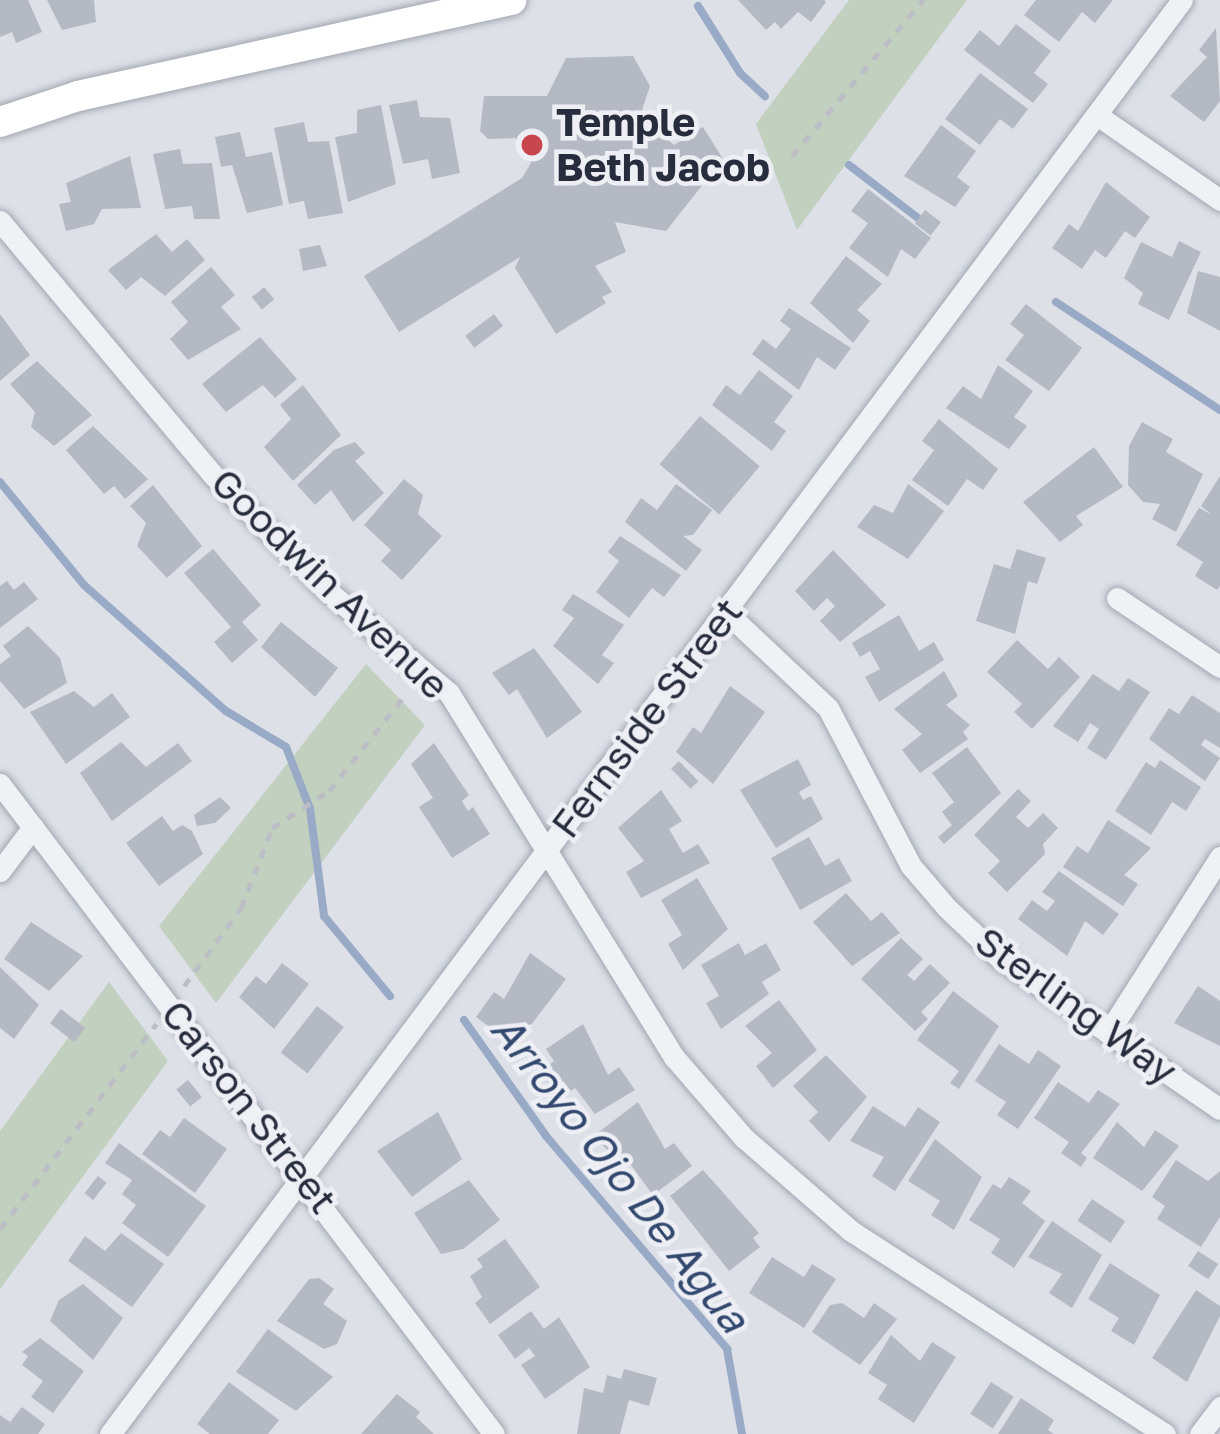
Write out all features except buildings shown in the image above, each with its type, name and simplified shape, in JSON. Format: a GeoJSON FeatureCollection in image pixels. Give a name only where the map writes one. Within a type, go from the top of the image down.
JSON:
{"type":"FeatureCollection","features":[{"type":"Feature","properties":{"kind":"main road"},"geometry":{"type":"LineString","coordinates":[[0,122],[78,96],[437,10],[512,0]]}},
{"type":"Feature","properties":{"kind":"street","name":"Fernside Street"},"geometry":{"type":"LineString","coordinates":[[110,1434],[1182,0]]}},
{"type":"Feature","properties":{"kind":"street"},"geometry":{"type":"LineString","coordinates":[[1097,115],[1220,200]]}},
{"type":"Feature","properties":{"kind":"street","name":"Goodwin Avenue"},"geometry":{"type":"LineString","coordinates":[[0,221],[214,476],[324,588],[449,693],[674,1058],[743,1137],[851,1232],[1165,1434]]}},
{"type":"Feature","properties":{"kind":"street"},"geometry":{"type":"LineString","coordinates":[[1117,598],[1220,667]]}},
{"type":"Feature","properties":{"kind":"street","name":"Sterling Way"},"geometry":{"type":"LineString","coordinates":[[726,612],[828,708],[911,866],[947,908],[1001,959],[1220,1109]]}},
{"type":"Feature","properties":{"kind":"street","name":"Carson Street"},"geometry":{"type":"LineString","coordinates":[[0,784],[303,1175],[494,1434]]}},
{"type":"Feature","properties":{"kind":"street"},"geometry":{"type":"LineString","coordinates":[[0,872],[33,827]]}},
{"type":"Feature","properties":{"kind":"street"},"geometry":{"type":"LineString","coordinates":[[1108,1033],[1220,857]]}},
{"type":"Feature","properties":{"kind":"street"},"geometry":{"type":"LineString","coordinates":[[1200,1434],[1220,1407]]}},
{"type":"Feature","properties":{"kind":"path"},"geometry":{"type":"LineString","coordinates":[[792,156],[923,0]]}},
{"type":"Feature","properties":{"kind":"path"},"geometry":{"type":"LineString","coordinates":[[0,1229],[241,908],[272,828],[316,800],[406,694]]}},
{"type":"Feature","properties":{"kind":"green space"},"geometry":{"type":"Polygon","coordinates":[[[849,0],[967,0],[797,230],[756,124],[849,0]]]}},
{"type":"Feature","properties":{"kind":"green space"},"geometry":{"type":"Polygon","coordinates":[[[366,664],[425,725],[216,1003],[159,926],[366,664]]]}},
{"type":"Feature","properties":{"kind":"green space"},"geometry":{"type":"Polygon","coordinates":[[[109,982],[168,1061],[0,1289],[0,1131],[109,982]]]}},
{"type":"Feature","properties":{"kind":"waterway"},"geometry":{"type":"LineString","coordinates":[[698,6],[740,73],[765,96]]}},
{"type":"Feature","properties":{"kind":"waterway"},"geometry":{"type":"LineString","coordinates":[[849,165],[919,219]]}},
{"type":"Feature","properties":{"kind":"waterway"},"geometry":{"type":"LineString","coordinates":[[1056,302],[1220,410]]}},
{"type":"Feature","properties":{"kind":"waterway","name":"Arroyo Ojo De Agua"},"geometry":{"type":"LineString","coordinates":[[0,482],[84,585],[226,711],[286,747],[310,809],[324,916],[390,996]]}},
{"type":"Feature","properties":{"kind":"waterway","name":"Arroyo Ojo De Agua"},"geometry":{"type":"LineString","coordinates":[[464,1020],[546,1136],[727,1349],[742,1434]]}},
{"type":"Feature","properties":{"kind":"place","name":"Temple Beth Jacob"},"geometry":{"type":"Point","coordinates":[532,145]}}]}
